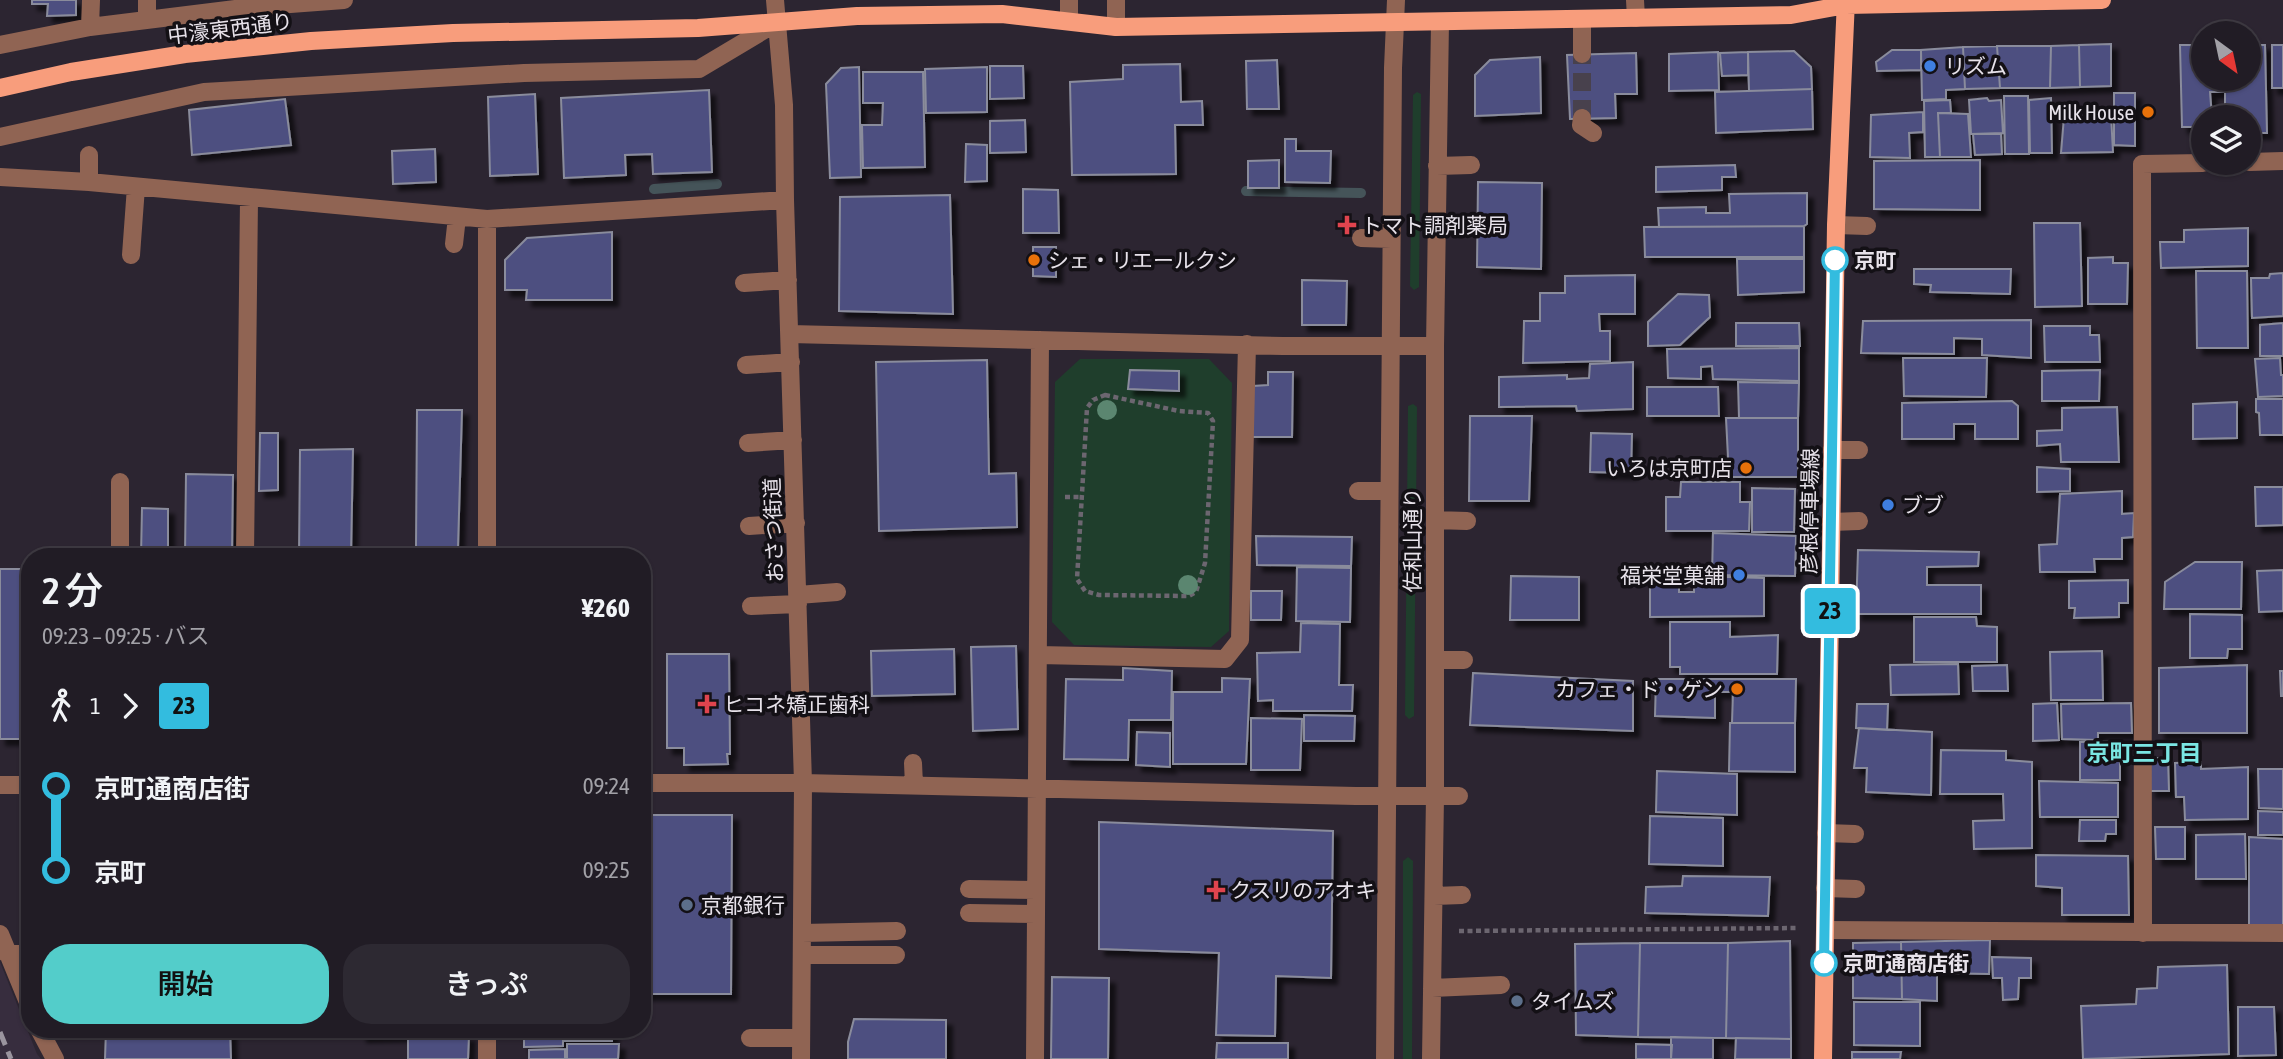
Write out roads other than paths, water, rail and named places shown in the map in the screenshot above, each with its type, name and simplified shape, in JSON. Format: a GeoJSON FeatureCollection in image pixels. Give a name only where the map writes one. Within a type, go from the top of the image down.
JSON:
{"type":"FeatureCollection","features":[{"type":"Feature","properties":{"kind":"main road","name":"中濠東西通り"},"geometry":{"type":"LineString","coordinates":[[0,88],[71,72],[185,54],[311,41],[453,33],[698,28],[857,16],[1002,13],[1116,27],[1582,19],[1635,9],[1791,15],[1846,3],[2102,0]]}},
{"type":"Feature","properties":{"kind":"main road","name":"彦根停車場線"},"geometry":{"type":"LineString","coordinates":[[1823,1059],[1836,225],[1846,3]]}},
{"type":"Feature","properties":{"kind":"street"},"geometry":{"type":"LineString","coordinates":[[90,0],[90,27]]}},
{"type":"Feature","properties":{"kind":"street"},"geometry":{"type":"LineString","coordinates":[[147,0],[147,20]]}},
{"type":"Feature","properties":{"kind":"street"},"geometry":{"type":"LineString","coordinates":[[0,45],[90,27],[251,7],[344,0]]}},
{"type":"Feature","properties":{"kind":"street","name":"おさつ街道"},"geometry":{"type":"LineString","coordinates":[[775,0],[784,105],[803,783],[801,1059]]}},
{"type":"Feature","properties":{"kind":"street"},"geometry":{"type":"LineString","coordinates":[[1069,0],[1069,21]]}},
{"type":"Feature","properties":{"kind":"street"},"geometry":{"type":"LineString","coordinates":[[1115,0],[1116,27]]}},
{"type":"Feature","properties":{"kind":"street","name":"佐和山通り"},"geometry":{"type":"LineString","coordinates":[[1385,1059],[1391,239],[1396,0]]}},
{"type":"Feature","properties":{"kind":"street"},"geometry":{"type":"LineString","coordinates":[[1582,19],[1582,54]]}},
{"type":"Feature","properties":{"kind":"street","name":"佐和山通り"},"geometry":{"type":"LineString","coordinates":[[1431,1059],[1435,796],[1435,346],[1440,22]]}},
{"type":"Feature","properties":{"kind":"street"},"geometry":{"type":"LineString","coordinates":[[0,137],[204,92],[524,73],[699,69],[776,23]]}},
{"type":"Feature","properties":{"kind":"street"},"geometry":{"type":"LineString","coordinates":[[1581,118],[1581,125],[1593,133]]}},
{"type":"Feature","properties":{"kind":"street"},"geometry":{"type":"LineString","coordinates":[[89,155],[89,182]]}},
{"type":"Feature","properties":{"kind":"street"},"geometry":{"type":"LineString","coordinates":[[2261,162],[2283,161]]}},
{"type":"Feature","properties":{"kind":"street"},"geometry":{"type":"LineString","coordinates":[[2143,933],[2142,164],[2191,163]]}},
{"type":"Feature","properties":{"kind":"street"},"geometry":{"type":"LineString","coordinates":[[1437,166],[1471,165]]}},
{"type":"Feature","properties":{"kind":"street"},"geometry":{"type":"LineString","coordinates":[[0,177],[89,182],[249,199],[453,211],[487,219],[785,200]]}},
{"type":"Feature","properties":{"kind":"street"},"geometry":{"type":"LineString","coordinates":[[131,255],[136,187]]}},
{"type":"Feature","properties":{"kind":"street"},"geometry":{"type":"LineString","coordinates":[[245,548],[253,297],[249,199]]}},
{"type":"Feature","properties":{"kind":"street"},"geometry":{"type":"LineString","coordinates":[[349,203],[360,227]]}},
{"type":"Feature","properties":{"kind":"street"},"geometry":{"type":"LineString","coordinates":[[453,211],[454,244]]}},
{"type":"Feature","properties":{"kind":"street"},"geometry":{"type":"LineString","coordinates":[[487,219],[495,314],[494,532],[489,548]]}},
{"type":"Feature","properties":{"kind":"street"},"geometry":{"type":"LineString","coordinates":[[1836,225],[1867,226]]}},
{"type":"Feature","properties":{"kind":"street"},"geometry":{"type":"LineString","coordinates":[[1361,238],[1391,239]]}},
{"type":"Feature","properties":{"kind":"street"},"geometry":{"type":"LineString","coordinates":[[744,283],[788,280]]}},
{"type":"Feature","properties":{"kind":"street"},"geometry":{"type":"LineString","coordinates":[[790,334],[999,331],[1040,340],[1103,334],[1247,344],[1283,338],[1390,346],[1435,346]]}},
{"type":"Feature","properties":{"kind":"street"},"geometry":{"type":"LineString","coordinates":[[1035,1059],[1040,340]]}},
{"type":"Feature","properties":{"kind":"street"},"geometry":{"type":"LineString","coordinates":[[1039,655],[1225,659],[1240,640],[1247,344]]}},
{"type":"Feature","properties":{"kind":"street"},"geometry":{"type":"LineString","coordinates":[[746,365],[791,362]]}},
{"type":"Feature","properties":{"kind":"street"},"geometry":{"type":"LineString","coordinates":[[748,443],[793,440]]}},
{"type":"Feature","properties":{"kind":"street"},"geometry":{"type":"LineString","coordinates":[[1832,450],[1859,450]]}},
{"type":"Feature","properties":{"kind":"street"},"geometry":{"type":"LineString","coordinates":[[120,482],[120,548]]}},
{"type":"Feature","properties":{"kind":"street"},"geometry":{"type":"LineString","coordinates":[[1358,491],[1389,491]]}},
{"type":"Feature","properties":{"kind":"street"},"geometry":{"type":"LineString","coordinates":[[1435,520],[1467,521]]}},
{"type":"Feature","properties":{"kind":"street"},"geometry":{"type":"LineString","coordinates":[[1831,522],[1859,521]]}},
{"type":"Feature","properties":{"kind":"street"},"geometry":{"type":"LineString","coordinates":[[749,526],[796,523]]}},
{"type":"Feature","properties":{"kind":"street"},"geometry":{"type":"LineString","coordinates":[[751,606],[837,592]]}},
{"type":"Feature","properties":{"kind":"street"},"geometry":{"type":"LineString","coordinates":[[1435,660],[1464,660]]}},
{"type":"Feature","properties":{"kind":"street"},"geometry":{"type":"LineString","coordinates":[[913,763],[914,785]]}},
{"type":"Feature","properties":{"kind":"street"},"geometry":{"type":"LineString","coordinates":[[651,783],[803,783],[1459,796]]}},
{"type":"Feature","properties":{"kind":"street"},"geometry":{"type":"LineString","coordinates":[[0,785],[21,785]]}},
{"type":"Feature","properties":{"kind":"street"},"geometry":{"type":"LineString","coordinates":[[1826,834],[1855,834]]}},
{"type":"Feature","properties":{"kind":"street"},"geometry":{"type":"LineString","coordinates":[[1825,888],[1856,888]]}},
{"type":"Feature","properties":{"kind":"street"},"geometry":{"type":"LineString","coordinates":[[969,889],[1036,890]]}},
{"type":"Feature","properties":{"kind":"street"},"geometry":{"type":"LineString","coordinates":[[1434,896],[1462,895]]}},
{"type":"Feature","properties":{"kind":"street"},"geometry":{"type":"LineString","coordinates":[[970,913],[1036,914]]}},
{"type":"Feature","properties":{"kind":"street"},"geometry":{"type":"LineString","coordinates":[[1825,930],[2283,933]]}},
{"type":"Feature","properties":{"kind":"street"},"geometry":{"type":"LineString","coordinates":[[802,933],[897,931]]}},
{"type":"Feature","properties":{"kind":"street"},"geometry":{"type":"LineString","coordinates":[[0,934],[21,986]]}},
{"type":"Feature","properties":{"kind":"street"},"geometry":{"type":"LineString","coordinates":[[7,954],[21,954]]}},
{"type":"Feature","properties":{"kind":"street"},"geometry":{"type":"LineString","coordinates":[[802,955],[896,955]]}},
{"type":"Feature","properties":{"kind":"street"},"geometry":{"type":"LineString","coordinates":[[1432,988],[1501,985]]}},
{"type":"Feature","properties":{"kind":"street"},"geometry":{"type":"LineString","coordinates":[[44,1038],[55,1059]]}},
{"type":"Feature","properties":{"kind":"street"},"geometry":{"type":"LineString","coordinates":[[487,1038],[487,1059]]}},
{"type":"Feature","properties":{"kind":"street"},"geometry":{"type":"LineString","coordinates":[[750,1038],[801,1038]]}},
{"type":"Feature","properties":{"kind":"waterway"},"geometry":{"type":"LineString","coordinates":[[654,189],[717,184]]}},
{"type":"Feature","properties":{"kind":"waterway"},"geometry":{"type":"LineString","coordinates":[[1246,191],[1361,193]]}},
{"type":"Feature","properties":{"kind":"tunnel"},"geometry":{"type":"LineString","coordinates":[[1582,54],[1582,118]]}},
{"type":"Feature","properties":{"kind":"railway"},"geometry":{"type":"LineString","coordinates":[[0,1032],[11,1059]]}},
{"type":"Feature","properties":{"kind":"place","name":"リズム"},"geometry":{"type":"Point","coordinates":[1930,66]}},
{"type":"Feature","properties":{"kind":"place","name":"Milk House"},"geometry":{"type":"Point","coordinates":[2148,112]}},
{"type":"Feature","properties":{"kind":"place","name":"トマト調剤薬局"},"geometry":{"type":"Point","coordinates":[1347,225]}},
{"type":"Feature","properties":{"kind":"place","name":"シェ・リエールクシ"},"geometry":{"type":"Point","coordinates":[1034,260]}},
{"type":"Feature","properties":{"kind":"place","name":"京町"},"geometry":{"type":"Point","coordinates":[1835,260]}},
{"type":"Feature","properties":{"kind":"place","name":"いろは京町店"},"geometry":{"type":"Point","coordinates":[1746,468]}},
{"type":"Feature","properties":{"kind":"place","name":"ブブ"},"geometry":{"type":"Point","coordinates":[1888,505]}},
{"type":"Feature","properties":{"kind":"place","name":"福栄堂菓舗"},"geometry":{"type":"Point","coordinates":[1739,575]}},
{"type":"Feature","properties":{"kind":"place","name":"カフェ・ド・ゲン"},"geometry":{"type":"Point","coordinates":[1737,689]}},
{"type":"Feature","properties":{"kind":"place","name":"ヒコネ矯正歯科"},"geometry":{"type":"Point","coordinates":[707,704]}},
{"type":"Feature","properties":{"kind":"place","name":"クスリのアオキ"},"geometry":{"type":"Point","coordinates":[1216,890]}},
{"type":"Feature","properties":{"kind":"place","name":"京都銀行"},"geometry":{"type":"Point","coordinates":[687,905]}},
{"type":"Feature","properties":{"kind":"place","name":"京町通商店街"},"geometry":{"type":"Point","coordinates":[1824,963]}},
{"type":"Feature","properties":{"kind":"place","name":"タイムズ"},"geometry":{"type":"Point","coordinates":[1517,1001]}},
{"type":"Feature","properties":{"kind":"district","name":"京町三丁目"},"geometry":{"type":"Point","coordinates":[2144,753]}}]}
